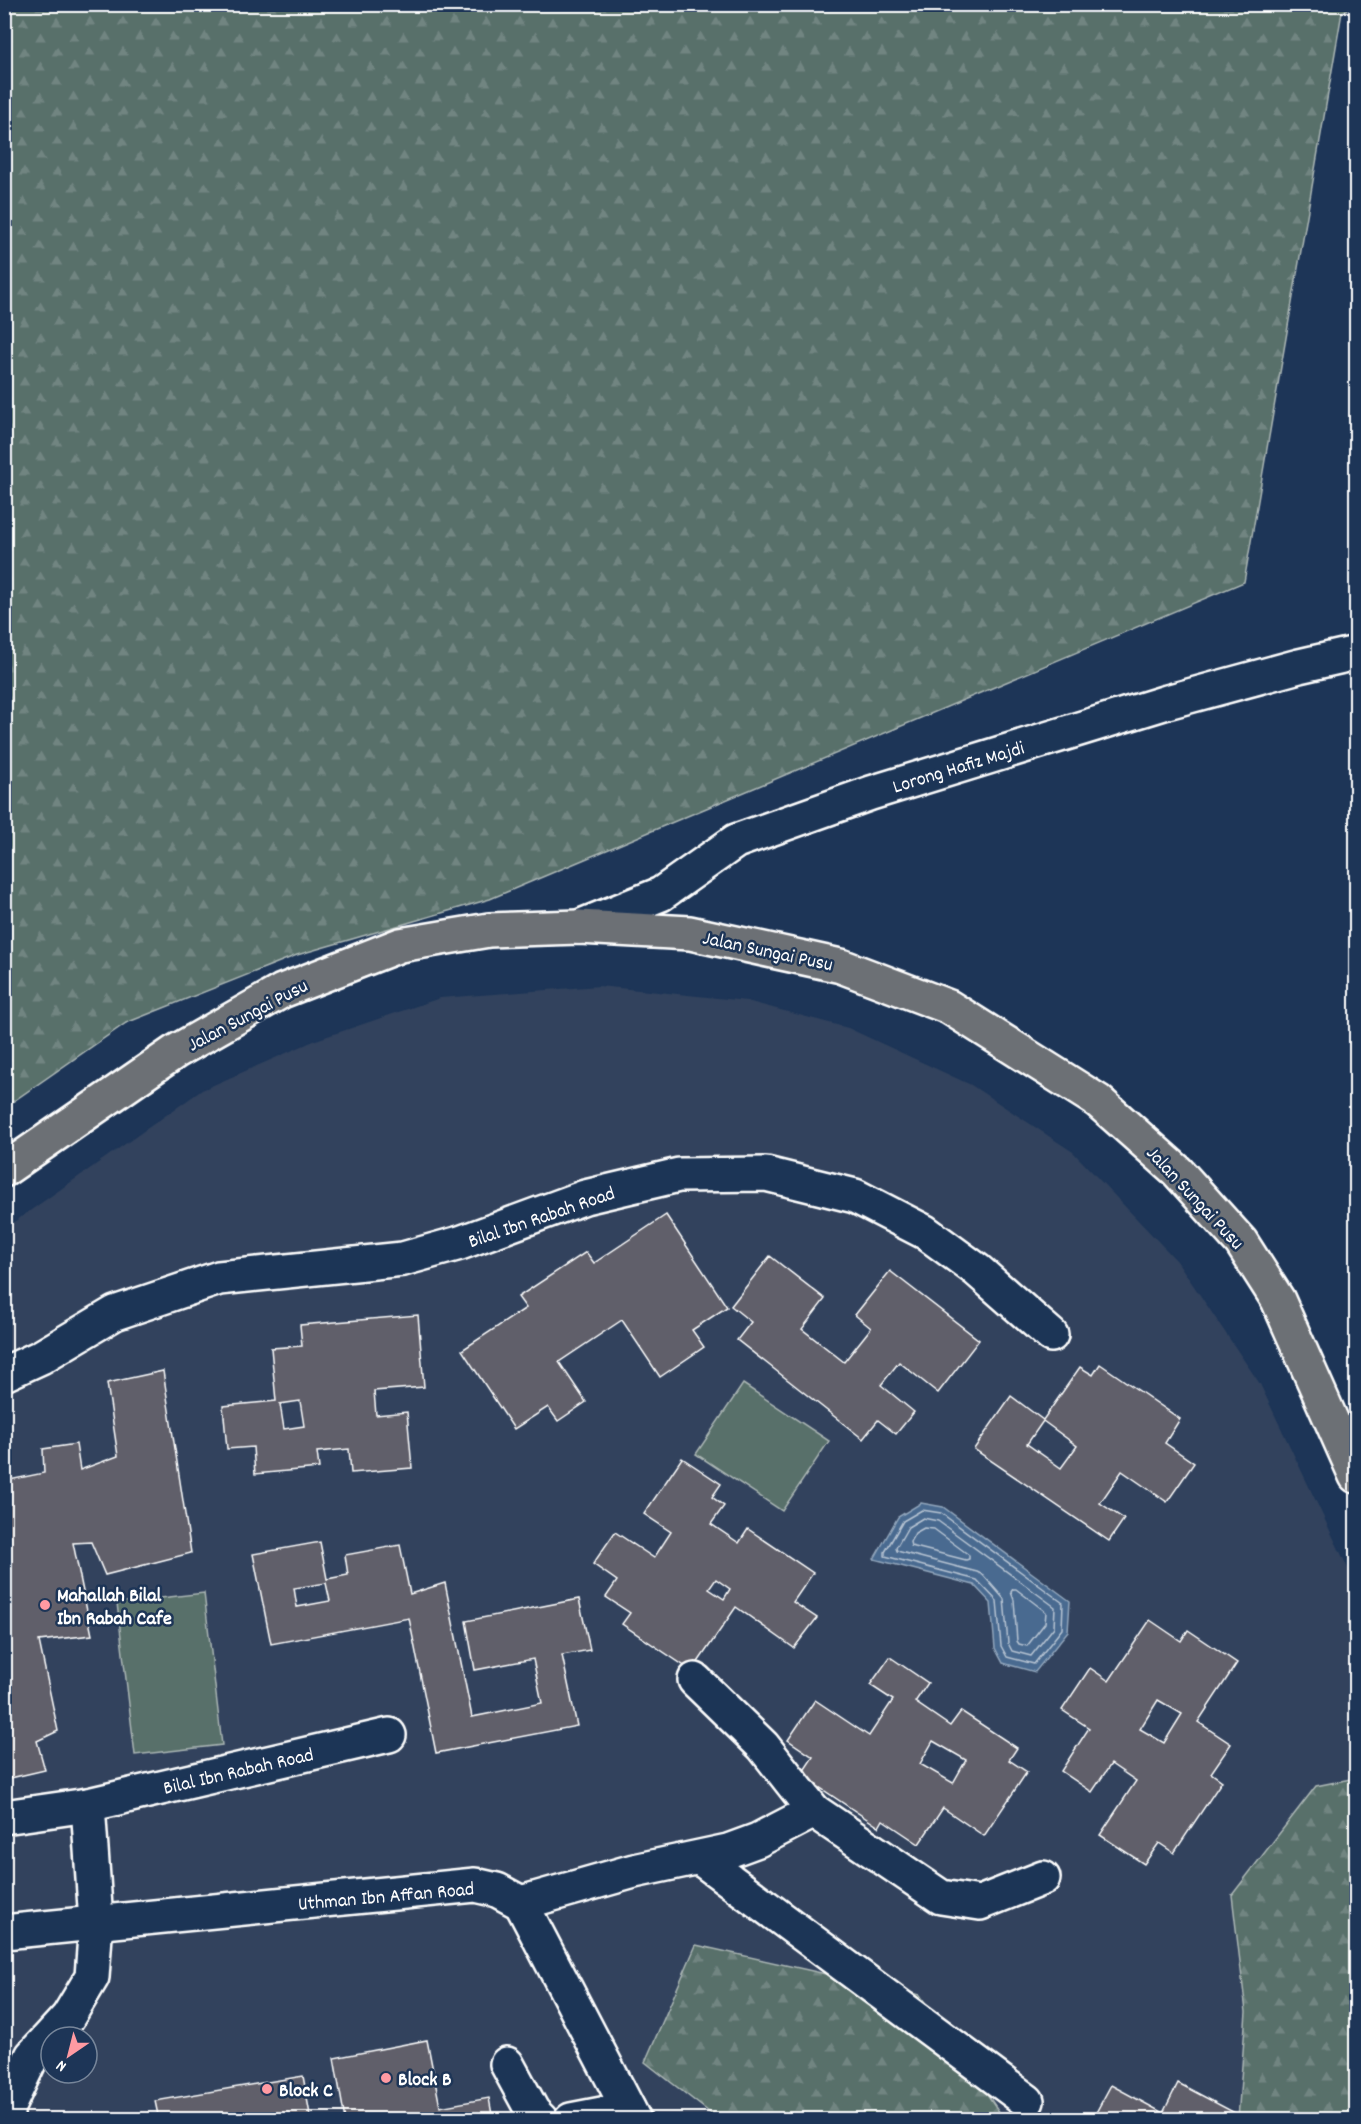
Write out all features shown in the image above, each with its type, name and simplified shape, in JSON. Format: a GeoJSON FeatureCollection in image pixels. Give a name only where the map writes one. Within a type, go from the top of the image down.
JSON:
{"type":"FeatureCollection","features":[{"type":"Feature","properties":{"kind":"main road","name":"Jalan Sungai Pusu"},"geometry":{"type":"LineString","coordinates":[[4,1170],[175,1052],[282,991],[400,945],[489,930],[579,927],[690,933],[841,966],[949,1006],[1098,1101],[1177,1171],[1241,1242],[1278,1299],[1356,1476]]}},
{"type":"Feature","properties":{"kind":"street","name":"Lorong Hafiz Majdi"},"geometry":{"type":"LineString","coordinates":[[579,927],[661,894],[736,841],[871,792],[1167,702],[1356,653]]}},
{"type":"Feature","properties":{"kind":"street","name":"Bilal Ibn Rabah Road"},"geometry":{"type":"LineString","coordinates":[[4,1374],[41,1357],[115,1313],[219,1278],[403,1259],[460,1244],[585,1197],[679,1174],[766,1174],[855,1196],[925,1232],[977,1270],[1051,1335]]}},
{"type":"Feature","properties":{"kind":"street"},"geometry":{"type":"LineString","coordinates":[[695,1680],[763,1746],[814,1811],[941,1897],[980,1903],[1043,1878]]}},
{"type":"Feature","properties":{"kind":"street","name":"Bilal Ibn Rabah Road"},"geometry":{"type":"LineString","coordinates":[[4,1817],[88,1805],[388,1736]]}},
{"type":"Feature","properties":{"kind":"street"},"geometry":{"type":"LineString","coordinates":[[7,2120],[7,2109],[32,2056],[68,2017],[92,1977],[96,1922],[88,1805]]}},
{"type":"Feature","properties":{"kind":"street"},"geometry":{"type":"LineString","coordinates":[[571,2120],[631,2114],[521,1903],[634,1871],[728,1851],[758,1840],[814,1811]]}},
{"type":"Feature","properties":{"kind":"street"},"geometry":{"type":"LineString","coordinates":[[700,1858],[1027,2101]]}},
{"type":"Feature","properties":{"kind":"street","name":"Uthman Ibn Affan Road"},"geometry":{"type":"LineString","coordinates":[[4,1932],[475,1885],[497,1890],[521,1903]]}},
{"type":"Feature","properties":{"kind":"street"},"geometry":{"type":"LineString","coordinates":[[507,2064],[533,2112],[541,2120]]}},
{"type":"Feature","properties":{"kind":"shaded area"},"geometry":{"type":"Polygon","coordinates":[[[599,986],[747,1001],[848,1028],[971,1085],[1073,1152],[1177,1261],[1260,1384],[1356,1585],[1356,2119],[5,2119],[4,1229],[202,1090],[316,1040],[440,998],[599,986]]]}},
{"type":"Feature","properties":{"kind":"green space"},"geometry":{"type":"Polygon","coordinates":[[[5,4],[1356,5],[1342,12],[1244,582],[490,899],[297,955],[126,1023],[5,1107],[5,4]]]}},
{"type":"Feature","properties":{"kind":"green space"},"geometry":{"type":"Polygon","coordinates":[[[743,1384],[829,1441],[782,1511],[696,1454],[743,1384]]]}},
{"type":"Feature","properties":{"kind":"green space"},"geometry":{"type":"Polygon","coordinates":[[[204,1593],[222,1745],[135,1755],[117,1603],[204,1593]]]}},
{"type":"Feature","properties":{"kind":"green space"},"geometry":{"type":"Polygon","coordinates":[[[1356,1778],[1356,2119],[1238,2119],[1246,2012],[1232,1895],[1316,1786],[1356,1778]]]}},
{"type":"Feature","properties":{"kind":"green space"},"geometry":{"type":"Polygon","coordinates":[[[696,1945],[920,1995],[1004,2119],[718,2119],[645,2062],[696,1945]]]}},
{"type":"Feature","properties":{"kind":"water"},"geometry":{"type":"Polygon","coordinates":[[[921,1503],[943,1507],[1070,1601],[1068,1631],[1035,1672],[1003,1663],[995,1648],[991,1603],[974,1585],[874,1559],[898,1517],[921,1503]]]}},
{"type":"Feature","properties":{"kind":"building"},"geometry":{"type":"Polygon","coordinates":[[[666,1215],[727,1307],[692,1330],[704,1347],[660,1377],[622,1320],[559,1362],[586,1402],[558,1421],[548,1407],[514,1429],[462,1350],[526,1308],[518,1297],[586,1252],[594,1263],[666,1215]]]}},
{"type":"Feature","properties":{"kind":"building"},"geometry":{"type":"Polygon","coordinates":[[[770,1256],[825,1299],[802,1329],[844,1362],[871,1328],[855,1315],[890,1271],[979,1340],[938,1393],[899,1362],[881,1385],[914,1412],[896,1434],[878,1420],[863,1439],[737,1340],[751,1322],[731,1306],[770,1256]]]}},
{"type":"Feature","properties":{"kind":"building"},"geometry":{"type":"Polygon","coordinates":[[[418,1315],[424,1387],[374,1391],[376,1415],[407,1412],[412,1468],[351,1473],[349,1449],[317,1452],[319,1468],[255,1474],[253,1447],[227,1449],[223,1406],[276,1401],[271,1348],[302,1346],[300,1325],[418,1315]],[[300,1401],[280,1404],[284,1429],[304,1426],[300,1401]]]}},
{"type":"Feature","properties":{"kind":"building"},"geometry":{"type":"Polygon","coordinates":[[[1100,1364],[1180,1419],[1165,1443],[1194,1463],[1167,1502],[1122,1471],[1100,1503],[1124,1519],[1109,1541],[974,1449],[1011,1396],[1043,1420],[1080,1367],[1093,1375],[1100,1364]],[[1043,1421],[1027,1444],[1061,1468],[1077,1446],[1043,1421]]]}},
{"type":"Feature","properties":{"kind":"building","name":"Mahallah Bilal Ibn Rabah Cafe"},"geometry":{"type":"Polygon","coordinates":[[[163,1371],[191,1553],[105,1575],[91,1542],[73,1543],[92,1635],[39,1641],[58,1731],[37,1741],[45,1770],[6,1779],[4,1771],[4,1481],[44,1473],[43,1449],[76,1444],[80,1470],[118,1456],[107,1383],[163,1371]]]}},
{"type":"Feature","properties":{"kind":"building"},"geometry":{"type":"Polygon","coordinates":[[[682,1458],[721,1484],[712,1497],[724,1506],[711,1524],[739,1543],[748,1529],[813,1573],[793,1602],[817,1618],[794,1648],[736,1607],[692,1671],[622,1624],[630,1613],[606,1597],[617,1581],[593,1564],[615,1532],[654,1558],[671,1532],[644,1514],[682,1458]],[[716,1579],[709,1589],[724,1599],[730,1589],[716,1579]]]}},
{"type":"Feature","properties":{"kind":"building"},"geometry":{"type":"Polygon","coordinates":[[[320,1542],[327,1579],[348,1575],[345,1555],[400,1545],[410,1594],[445,1583],[472,1717],[542,1703],[533,1659],[475,1670],[466,1621],[579,1599],[590,1650],[562,1655],[577,1726],[436,1753],[409,1618],[271,1644],[253,1554],[320,1542]],[[326,1583],[294,1588],[297,1607],[330,1601],[326,1583]]]}},
{"type":"Feature","properties":{"kind":"building"},"geometry":{"type":"Polygon","coordinates":[[[1150,1620],[1181,1641],[1188,1630],[1237,1663],[1198,1722],[1231,1744],[1211,1773],[1222,1781],[1174,1853],[1159,1843],[1144,1864],[1100,1835],[1136,1781],[1111,1764],[1092,1792],[1061,1771],[1089,1728],[1062,1710],[1090,1668],[1109,1681],[1150,1620]],[[1158,1700],[1140,1729],[1164,1743],[1182,1714],[1158,1700]]]}},
{"type":"Feature","properties":{"kind":"building"},"geometry":{"type":"Polygon","coordinates":[[[890,1657],[928,1683],[915,1702],[950,1726],[961,1711],[1017,1748],[1009,1760],[1027,1772],[984,1836],[943,1808],[919,1844],[883,1820],[879,1827],[801,1775],[813,1757],[788,1740],[815,1700],[869,1736],[893,1700],[870,1685],[890,1657]],[[933,1741],[920,1764],[953,1783],[966,1760],[933,1741]]]}},
{"type":"Feature","properties":{"kind":"building","name":"Block B"},"geometry":{"type":"Polygon","coordinates":[[[427,2040],[440,2107],[489,2098],[493,2120],[432,2120],[431,2114],[416,2116],[417,2120],[345,2120],[334,2058],[427,2040]]]}},
{"type":"Feature","properties":{"kind":"building","name":"Block C"},"geometry":{"type":"Polygon","coordinates":[[[303,2076],[311,2120],[159,2120],[155,2101],[303,2076]]]}},
{"type":"Feature","properties":{"kind":"building"},"geometry":{"type":"Polygon","coordinates":[[[1178,2083],[1237,2114],[1234,2120],[1092,2120],[1111,2085],[1163,2113],[1178,2083]]]}},
{"type":"Feature","properties":{"kind":"place","name":"Mahallah Bilal Ibn Rabah Cafe"},"geometry":{"type":"Point","coordinates":[45,1605]}},
{"type":"Feature","properties":{"kind":"place","name":"Block B"},"geometry":{"type":"Point","coordinates":[386,2078]}},
{"type":"Feature","properties":{"kind":"place","name":"Block C"},"geometry":{"type":"Point","coordinates":[267,2089]}}]}
